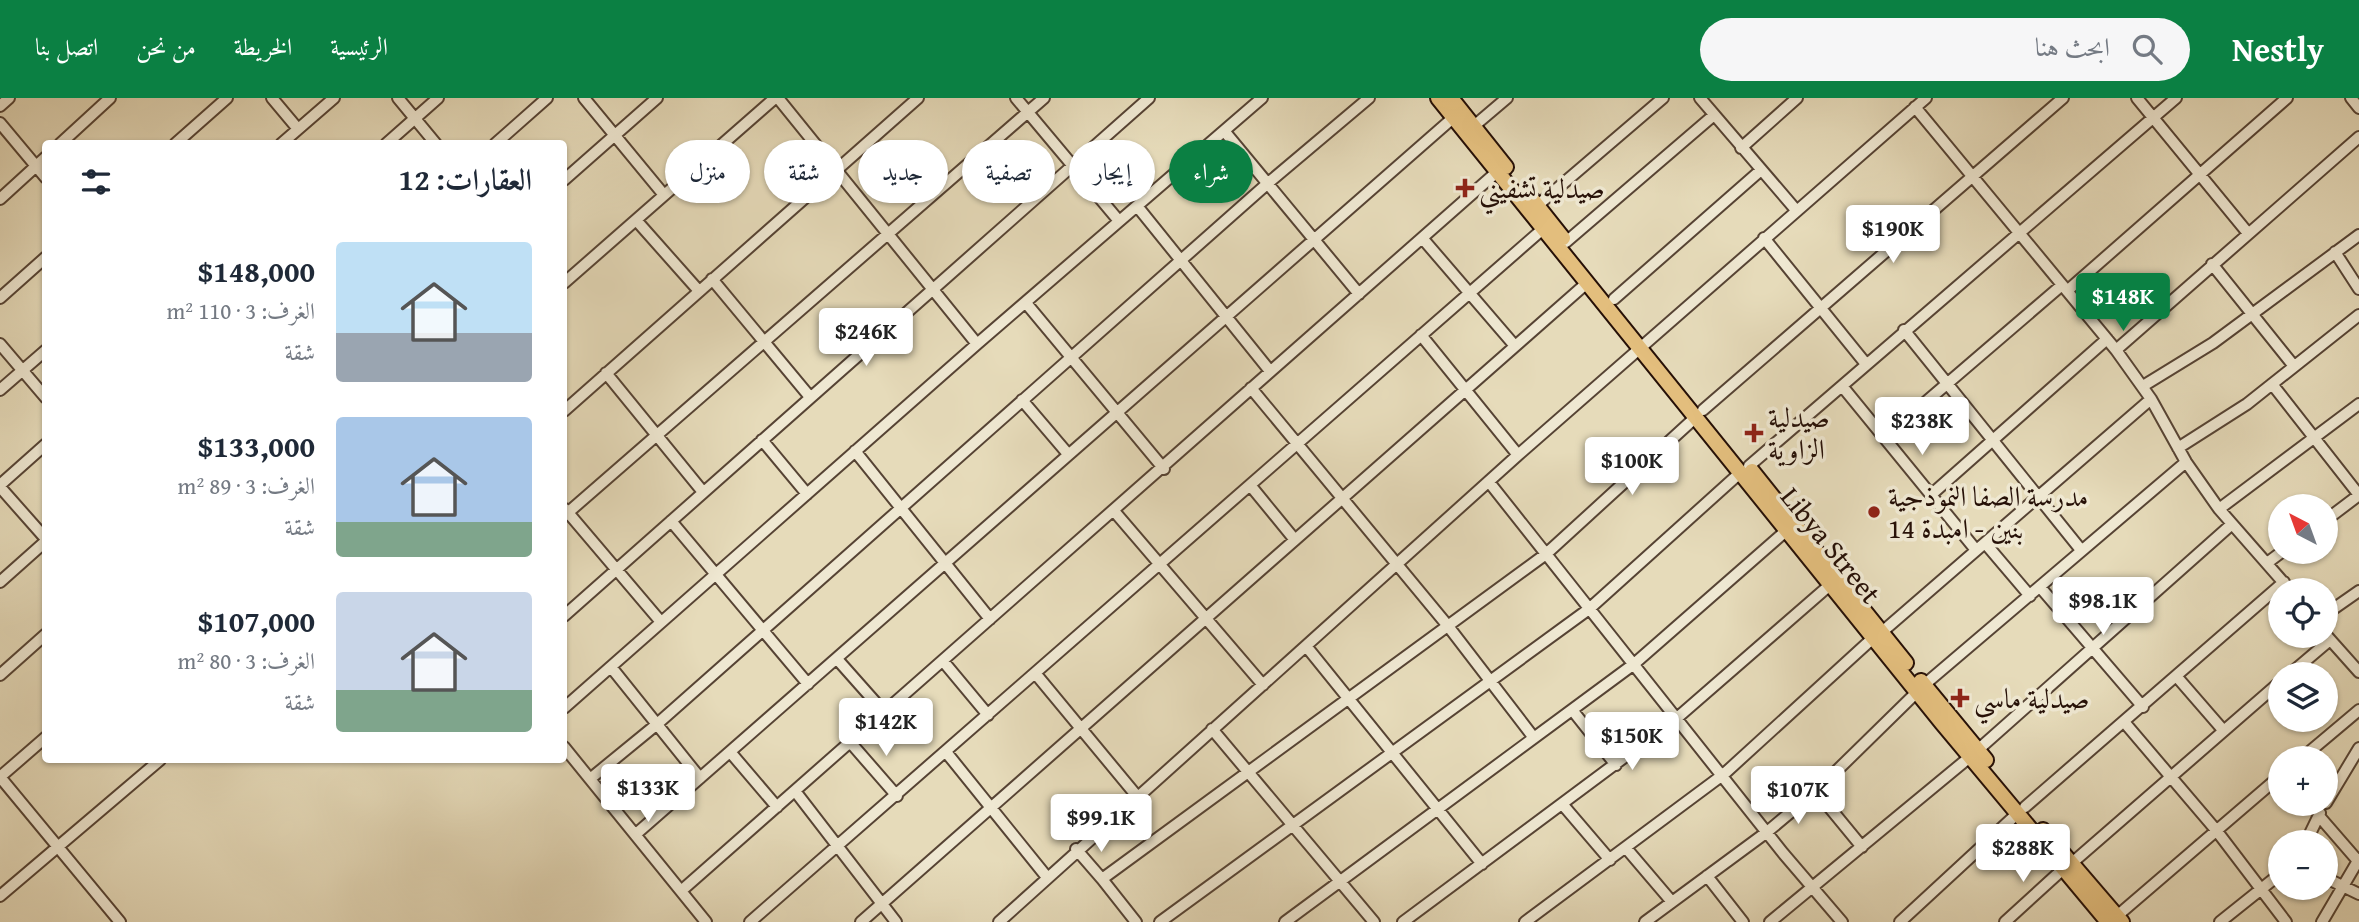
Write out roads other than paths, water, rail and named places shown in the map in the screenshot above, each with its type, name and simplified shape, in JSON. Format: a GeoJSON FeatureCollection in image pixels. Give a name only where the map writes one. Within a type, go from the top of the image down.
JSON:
{"type":"FeatureCollection","features":[{"type":"Feature","properties":{"kind":"main road","name":"Libya Street"},"geometry":{"type":"LineString","coordinates":[[1438,98],[1588,282],[1644,344],[1921,689],[2116,920]]}},
{"type":"Feature","properties":{"kind":"main road","name":"Libya Street"},"geometry":{"type":"LineString","coordinates":[[1451,98],[1614,299],[1644,344]]}},
{"type":"Feature","properties":{"kind":"main road","name":"Libya Street"},"geometry":{"type":"LineString","coordinates":[[1745,469],[1787,530],[1828,575]]}},
{"type":"Feature","properties":{"kind":"street"},"geometry":{"type":"LineString","coordinates":[[0,106],[9,98]]}},
{"type":"Feature","properties":{"kind":"street"},"geometry":{"type":"LineString","coordinates":[[64,140],[110,98]]}},
{"type":"Feature","properties":{"kind":"street"},"geometry":{"type":"LineString","coordinates":[[180,140],[227,98]]}},
{"type":"Feature","properties":{"kind":"street"},"geometry":{"type":"LineString","coordinates":[[272,98],[298,129]]}},
{"type":"Feature","properties":{"kind":"street"},"geometry":{"type":"LineString","coordinates":[[286,140],[334,98]]}},
{"type":"Feature","properties":{"kind":"street"},"geometry":{"type":"LineString","coordinates":[[398,98],[433,140]]}},
{"type":"Feature","properties":{"kind":"street"},"geometry":{"type":"LineString","coordinates":[[391,140],[438,98]]}},
{"type":"Feature","properties":{"kind":"street"},"geometry":{"type":"LineString","coordinates":[[500,140],[547,98]]}},
{"type":"Feature","properties":{"kind":"street"},"geometry":{"type":"LineString","coordinates":[[584,98],[664,195]]}},
{"type":"Feature","properties":{"kind":"street"},"geometry":{"type":"LineString","coordinates":[[567,177],[657,98]]}},
{"type":"Feature","properties":{"kind":"street"},"geometry":{"type":"LineString","coordinates":[[567,280],[776,98],[812,140]]}},
{"type":"Feature","properties":{"kind":"street"},"geometry":{"type":"LineString","coordinates":[[844,161],[918,98]]}},
{"type":"Feature","properties":{"kind":"street"},"geometry":{"type":"LineString","coordinates":[[1016,98],[1069,162]]}},
{"type":"Feature","properties":{"kind":"street"},"geometry":{"type":"LineString","coordinates":[[567,510],[657,436],[1044,98]]}},
{"type":"Feature","properties":{"kind":"street"},"geometry":{"type":"LineString","coordinates":[[1103,140],[1149,98]]}},
{"type":"Feature","properties":{"kind":"street"},"geometry":{"type":"LineString","coordinates":[[567,705],[977,344],[1262,98]]}},
{"type":"Feature","properties":{"kind":"street"},"geometry":{"type":"LineString","coordinates":[[590,779],[656,725],[1071,356],[1369,98]]}},
{"type":"Feature","properties":{"kind":"street"},"geometry":{"type":"LineString","coordinates":[[1474,127],[1507,98]]}},
{"type":"Feature","properties":{"kind":"street"},"geometry":{"type":"LineString","coordinates":[[1538,205],[1663,98]]}},
{"type":"Feature","properties":{"kind":"street"},"geometry":{"type":"LineString","coordinates":[[1700,98],[1796,210]]}},
{"type":"Feature","properties":{"kind":"street"},"geometry":{"type":"LineString","coordinates":[[1741,148],[1797,98]]}},
{"type":"Feature","properties":{"kind":"street"},"geometry":{"type":"LineString","coordinates":[[999,922],[1136,795],[1397,566],[1518,455],[1926,98]]}},
{"type":"Feature","properties":{"kind":"street"},"geometry":{"type":"LineString","coordinates":[[1102,879],[1546,554],[1819,308],[2063,98]]}},
{"type":"Feature","properties":{"kind":"street"},"geometry":{"type":"LineString","coordinates":[[2137,98],[2247,232]]}},
{"type":"Feature","properties":{"kind":"street"},"geometry":{"type":"LineString","coordinates":[[1160,922],[1589,609],[1904,330],[2176,98]]}},
{"type":"Feature","properties":{"kind":"street"},"geometry":{"type":"LineString","coordinates":[[1885,437],[2200,176],[2287,98]]}},
{"type":"Feature","properties":{"kind":"street"},"geometry":{"type":"LineString","coordinates":[[2351,98],[2359,108]]}},
{"type":"Feature","properties":{"kind":"street"},"geometry":{"type":"LineString","coordinates":[[1915,107],[2116,350],[2143,386],[2186,462],[2219,509],[2280,578]]}},
{"type":"Feature","properties":{"kind":"street"},"geometry":{"type":"LineString","coordinates":[[1566,242],[1714,115]]}},
{"type":"Feature","properties":{"kind":"street"},"geometry":{"type":"LineString","coordinates":[[636,834],[1454,117]]}},
{"type":"Feature","properties":{"kind":"street"},"geometry":{"type":"LineString","coordinates":[[0,123],[42,173]]}},
{"type":"Feature","properties":{"kind":"street"},"geometry":{"type":"LineString","coordinates":[[1225,132],[1359,294]]}},
{"type":"Feature","properties":{"kind":"street"},"geometry":{"type":"LineString","coordinates":[[2116,350],[2247,232],[2359,137]]}},
{"type":"Feature","properties":{"kind":"street"},"geometry":{"type":"LineString","coordinates":[[0,199],[42,161]]}},
{"type":"Feature","properties":{"kind":"street"},"geometry":{"type":"LineString","coordinates":[[567,613],[1069,170]]}},
{"type":"Feature","properties":{"kind":"street"},"geometry":{"type":"LineString","coordinates":[[1614,299],[1761,170]]}},
{"type":"Feature","properties":{"kind":"street"},"geometry":{"type":"LineString","coordinates":[[681,891],[1498,171]]}},
{"type":"Feature","properties":{"kind":"street"},"geometry":{"type":"LineString","coordinates":[[844,178],[977,344]]}},
{"type":"Feature","properties":{"kind":"street"},"geometry":{"type":"LineString","coordinates":[[567,408],[797,203]]}},
{"type":"Feature","properties":{"kind":"street"},"geometry":{"type":"LineString","coordinates":[[1103,203],[1118,221]]}},
{"type":"Feature","properties":{"kind":"street"},"geometry":{"type":"LineString","coordinates":[[1137,205],[1270,371]]}},
{"type":"Feature","properties":{"kind":"street"},"geometry":{"type":"LineString","coordinates":[[636,220],[699,291]]}},
{"type":"Feature","properties":{"kind":"street"},"geometry":{"type":"LineString","coordinates":[[750,922],[1544,228]]}},
{"type":"Feature","properties":{"kind":"street"},"geometry":{"type":"LineString","coordinates":[[2143,386],[2213,343],[2359,235]]}},
{"type":"Feature","properties":{"kind":"street"},"geometry":{"type":"LineString","coordinates":[[1764,238],[1866,364]]}},
{"type":"Feature","properties":{"kind":"street"},"geometry":{"type":"LineString","coordinates":[[1423,239],[1516,346]]}},
{"type":"Feature","properties":{"kind":"street"},"geometry":{"type":"LineString","coordinates":[[2335,252],[2359,289]]}},
{"type":"Feature","properties":{"kind":"street"},"geometry":{"type":"LineString","coordinates":[[0,298],[42,261]]}},
{"type":"Feature","properties":{"kind":"street"},"geometry":{"type":"LineString","coordinates":[[2212,264],[2293,365]]}},
{"type":"Feature","properties":{"kind":"street"},"geometry":{"type":"LineString","coordinates":[[712,279],[810,397]]}},
{"type":"Feature","properties":{"kind":"street"},"geometry":{"type":"LineString","coordinates":[[861,922],[1588,282]]}},
{"type":"Feature","properties":{"kind":"street"},"geometry":{"type":"LineString","coordinates":[[1026,303],[1164,468]]}},
{"type":"Feature","properties":{"kind":"street"},"geometry":{"type":"LineString","coordinates":[[2178,448],[2247,404],[2359,315]]}},
{"type":"Feature","properties":{"kind":"street"},"geometry":{"type":"LineString","coordinates":[[1904,330],[1991,442],[2081,550]]}},
{"type":"Feature","properties":{"kind":"street"},"geometry":{"type":"LineString","coordinates":[[1421,335],[1518,455]]}},
{"type":"Feature","properties":{"kind":"street"},"geometry":{"type":"LineString","coordinates":[[1932,494],[2107,339]]}},
{"type":"Feature","properties":{"kind":"street"},"geometry":{"type":"LineString","coordinates":[[0,344],[42,393]]}},
{"type":"Feature","properties":{"kind":"street"},"geometry":{"type":"LineString","coordinates":[[0,390],[42,353]]}},
{"type":"Feature","properties":{"kind":"street"},"geometry":{"type":"LineString","coordinates":[[606,373],[703,492]]}},
{"type":"Feature","properties":{"kind":"street"},"geometry":{"type":"LineString","coordinates":[[2272,384],[2316,436],[2359,495],[2338,511]]}},
{"type":"Feature","properties":{"kind":"street"},"geometry":{"type":"LineString","coordinates":[[1842,386],[1932,494],[1980,547],[2030,596]]}},
{"type":"Feature","properties":{"kind":"street"},"geometry":{"type":"LineString","coordinates":[[1251,388],[1448,626],[1534,738]]}},
{"type":"Feature","properties":{"kind":"street"},"geometry":{"type":"LineString","coordinates":[[1527,921],[1724,774],[1878,635],[2151,399]]}},
{"type":"Feature","properties":{"kind":"street"},"geometry":{"type":"LineString","coordinates":[[1022,400],[1068,454]]}},
{"type":"Feature","properties":{"kind":"street"},"geometry":{"type":"LineString","coordinates":[[2219,509],[2359,404]]}},
{"type":"Feature","properties":{"kind":"street"},"geometry":{"type":"LineString","coordinates":[[762,440],[807,494]]}},
{"type":"Feature","properties":{"kind":"street"},"geometry":{"type":"LineString","coordinates":[[42,448],[0,486],[42,535]]}},
{"type":"Feature","properties":{"kind":"street"},"geometry":{"type":"LineString","coordinates":[[855,451],[990,619]]}},
{"type":"Feature","properties":{"kind":"street"},"geometry":{"type":"LineString","coordinates":[[1645,922],[1767,832],[1816,791],[1921,689],[2186,462]]}},
{"type":"Feature","properties":{"kind":"street"},"geometry":{"type":"LineString","coordinates":[[1489,482],[1724,774],[1767,832],[1842,922]]}},
{"type":"Feature","properties":{"kind":"street"},"geometry":{"type":"LineString","coordinates":[[1250,485],[1295,540]]}},
{"type":"Feature","properties":{"kind":"street"},"geometry":{"type":"LineString","coordinates":[[1114,511],[1263,685]]}},
{"type":"Feature","properties":{"kind":"street"},"geometry":{"type":"LineString","coordinates":[[567,514],[661,622]]}},
{"type":"Feature","properties":{"kind":"street"},"geometry":{"type":"LineString","coordinates":[[671,522],[808,684]]}},
{"type":"Feature","properties":{"kind":"street"},"geometry":{"type":"LineString","coordinates":[[1770,922],[1974,753],[2232,524]]}},
{"type":"Feature","properties":{"kind":"street"},"geometry":{"type":"LineString","coordinates":[[1285,922],[1634,664],[1787,530]]}},
{"type":"Feature","properties":{"kind":"street"},"geometry":{"type":"LineString","coordinates":[[0,582],[42,544]]}},
{"type":"Feature","properties":{"kind":"street"},"geometry":{"type":"LineString","coordinates":[[1403,922],[1416,918],[1482,864],[1677,718],[1828,575]]}},
{"type":"Feature","properties":{"kind":"street"},"geometry":{"type":"LineString","coordinates":[[2040,587],[2143,706]]}},
{"type":"Feature","properties":{"kind":"street"},"geometry":{"type":"LineString","coordinates":[[2338,605],[2359,590]]}},
{"type":"Feature","properties":{"kind":"street"},"geometry":{"type":"LineString","coordinates":[[1900,922],[2022,810],[2268,602]]}},
{"type":"Feature","properties":{"kind":"street"},"geometry":{"type":"LineString","coordinates":[[0,675],[42,638]]}},
{"type":"Feature","properties":{"kind":"street"},"geometry":{"type":"LineString","coordinates":[[1306,646],[1482,864]]}},
{"type":"Feature","properties":{"kind":"street"},"geometry":{"type":"LineString","coordinates":[[2302,662],[2317,648]]}},
{"type":"Feature","properties":{"kind":"street"},"geometry":{"type":"LineString","coordinates":[[2338,648],[2359,672]]}},
{"type":"Feature","properties":{"kind":"street"},"geometry":{"type":"LineString","coordinates":[[837,659],[884,712]]}},
{"type":"Feature","properties":{"kind":"street"},"geometry":{"type":"LineString","coordinates":[[943,661],[988,715]]}},
{"type":"Feature","properties":{"kind":"street"},"geometry":{"type":"LineString","coordinates":[[611,667],[700,778]]}},
{"type":"Feature","properties":{"kind":"street"},"geometry":{"type":"LineString","coordinates":[[1035,673],[1136,795]]}},
{"type":"Feature","properties":{"kind":"street"},"geometry":{"type":"LineString","coordinates":[[2177,677],[2223,730]]}},
{"type":"Feature","properties":{"kind":"street"},"geometry":{"type":"LineString","coordinates":[[2005,922],[2268,692]]}},
{"type":"Feature","properties":{"kind":"street"},"geometry":{"type":"LineString","coordinates":[[2316,746],[2359,710]]}},
{"type":"Feature","properties":{"kind":"street"},"geometry":{"type":"LineString","coordinates":[[1573,711],[1616,765]]}},
{"type":"Feature","properties":{"kind":"street"},"geometry":{"type":"LineString","coordinates":[[2125,723],[2216,830],[2286,922]]}},
{"type":"Feature","properties":{"kind":"street"},"geometry":{"type":"LineString","coordinates":[[1212,729],[1374,922]]}},
{"type":"Feature","properties":{"kind":"street"},"geometry":{"type":"LineString","coordinates":[[42,741],[2,782],[114,920]]}},
{"type":"Feature","properties":{"kind":"street"},"geometry":{"type":"LineString","coordinates":[[850,742],[897,796]]}},
{"type":"Feature","properties":{"kind":"street"},"geometry":{"type":"LineString","coordinates":[[2338,783],[2359,748]]}},
{"type":"Feature","properties":{"kind":"street"},"geometry":{"type":"LineString","coordinates":[[567,751],[706,922]]}},
{"type":"Feature","properties":{"kind":"street"},"geometry":{"type":"LineString","coordinates":[[946,752],[1046,876]]}},
{"type":"Feature","properties":{"kind":"street"},"geometry":{"type":"LineString","coordinates":[[731,753],[777,807]]}},
{"type":"Feature","properties":{"kind":"street"},"geometry":{"type":"LineString","coordinates":[[0,896],[156,763]]}},
{"type":"Feature","properties":{"kind":"street"},"geometry":{"type":"LineString","coordinates":[[2116,920],[2268,786]]}},
{"type":"Feature","properties":{"kind":"street"},"geometry":{"type":"LineString","coordinates":[[1816,791],[1862,847]]}},
{"type":"Feature","properties":{"kind":"street"},"geometry":{"type":"LineString","coordinates":[[795,792],[896,922]]}},
{"type":"Feature","properties":{"kind":"street"},"geometry":{"type":"LineString","coordinates":[[1563,805],[1609,860]]}},
{"type":"Feature","properties":{"kind":"street"},"geometry":{"type":"LineString","coordinates":[[2312,830],[2319,816],[2359,860],[2322,922]]}},
{"type":"Feature","properties":{"kind":"street"},"geometry":{"type":"LineString","coordinates":[[1626,848],[1672,902]]}},
{"type":"Feature","properties":{"kind":"street"},"geometry":{"type":"LineString","coordinates":[[1076,849],[1136,922]]}},
{"type":"Feature","properties":{"kind":"street"},"geometry":{"type":"LineString","coordinates":[[1707,876],[1743,922]]}},
{"type":"Feature","properties":{"kind":"street"},"geometry":{"type":"LineString","coordinates":[[2220,922],[2268,884]]}},
{"type":"Feature","properties":{"kind":"street"},"geometry":{"type":"LineString","coordinates":[[2338,884],[2359,894]]}},
{"type":"Feature","properties":{"kind":"place","name":"صيدلية تشفيني"},"geometry":{"type":"Point","coordinates":[1465,188]}},
{"type":"Feature","properties":{"kind":"place","name":"صيدلية الزاوية"},"geometry":{"type":"Point","coordinates":[1754,433]}},
{"type":"Feature","properties":{"kind":"place","name":"مدرسة الصفا النموذجية بنين - امبدة 14"},"geometry":{"type":"Point","coordinates":[1874,512]}},
{"type":"Feature","properties":{"kind":"place","name":"صيدلية ماسي"},"geometry":{"type":"Point","coordinates":[1960,698]}}]}
